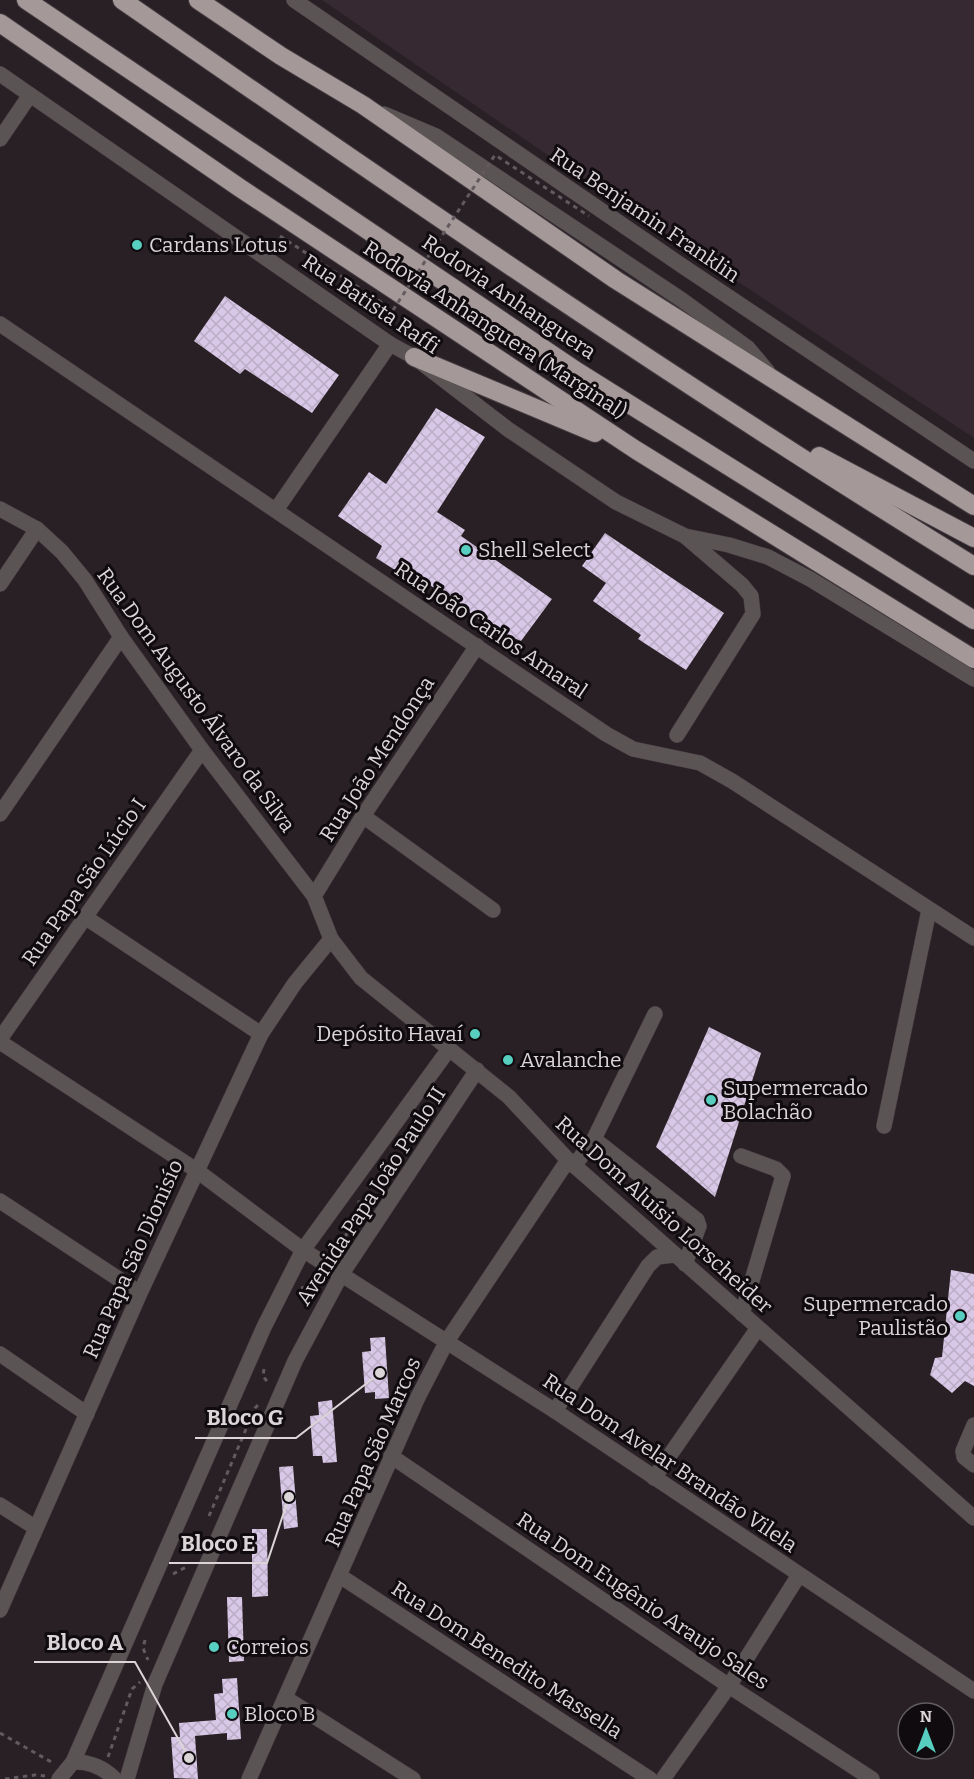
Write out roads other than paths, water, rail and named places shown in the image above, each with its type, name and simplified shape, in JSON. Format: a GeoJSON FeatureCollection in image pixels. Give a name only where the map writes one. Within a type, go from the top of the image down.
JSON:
{"type":"FeatureCollection","features":[{"type":"Feature","properties":{"kind":"highway","name":"Rodovia Anhanguera"},"geometry":{"type":"LineString","coordinates":[[26,0],[578,372],[974,620]]}},
{"type":"Feature","properties":{"kind":"highway","name":"Rodovia Anhanguera"},"geometry":{"type":"LineString","coordinates":[[122,0],[421,207],[649,359],[974,566]]}},
{"type":"Feature","properties":{"kind":"highway"},"geometry":{"type":"LineString","coordinates":[[198,0],[281,56],[363,105],[616,279],[974,506]]}},
{"type":"Feature","properties":{"kind":"highway","name":"Rodovia Anhanguera (Marginal)"},"geometry":{"type":"LineString","coordinates":[[0,23],[240,188],[636,450],[974,659]]}},
{"type":"Feature","properties":{"kind":"highway"},"geometry":{"type":"LineString","coordinates":[[414,357],[636,450]]}},
{"type":"Feature","properties":{"kind":"highway"},"geometry":{"type":"LineString","coordinates":[[649,359],[839,468],[974,538]]}},
{"type":"Feature","properties":{"kind":"street","name":"Rua Benjamin Franklin"},"geometry":{"type":"LineString","coordinates":[[294,0],[681,265],[974,461]]}},
{"type":"Feature","properties":{"kind":"street","name":"Rua Batista Raffi"},"geometry":{"type":"LineString","coordinates":[[0,74],[390,344],[414,357],[509,430],[616,502],[685,536],[729,545],[768,557],[810,579],[974,679]]}},
{"type":"Feature","properties":{"kind":"street"},"geometry":{"type":"LineString","coordinates":[[0,139],[30,95]]}},
{"type":"Feature","properties":{"kind":"street","name":"Rua João Carlos Amaral"},"geometry":{"type":"LineString","coordinates":[[0,324],[633,749],[700,763],[732,781],[974,938]]}},
{"type":"Feature","properties":{"kind":"street"},"geometry":{"type":"LineString","coordinates":[[276,510],[390,344]]}},
{"type":"Feature","properties":{"kind":"street","name":"Rua Dom Augusto Álvaro da Silva"},"geometry":{"type":"LineString","coordinates":[[0,509],[37,529],[62,552],[85,580],[121,637],[202,750],[314,896],[331,939]]}},
{"type":"Feature","properties":{"kind":"street"},"geometry":{"type":"LineString","coordinates":[[0,584],[37,529]]}},
{"type":"Feature","properties":{"kind":"street"},"geometry":{"type":"LineString","coordinates":[[677,735],[753,614],[751,596],[742,585],[685,536]]}},
{"type":"Feature","properties":{"kind":"street"},"geometry":{"type":"LineString","coordinates":[[0,814],[121,637]]}},
{"type":"Feature","properties":{"kind":"street","name":"Rua João Mendonça"},"geometry":{"type":"LineString","coordinates":[[314,896],[363,816],[477,646]]}},
{"type":"Feature","properties":{"kind":"street","name":"Rua Papa São Lúcio I"},"geometry":{"type":"LineString","coordinates":[[0,1041],[202,750]]}},
{"type":"Feature","properties":{"kind":"street"},"geometry":{"type":"LineString","coordinates":[[363,816],[493,909]]}},
{"type":"Feature","properties":{"kind":"street"},"geometry":{"type":"LineString","coordinates":[[884,1126],[929,909]]}},
{"type":"Feature","properties":{"kind":"street"},"geometry":{"type":"LineString","coordinates":[[85,917],[261,1034]]}},
{"type":"Feature","properties":{"kind":"street","name":"Rua Papa São Dionisío"},"geometry":{"type":"LineString","coordinates":[[0,1610],[140,1293],[261,1034],[295,983],[331,939]]}},
{"type":"Feature","properties":{"kind":"street","name":"Rua Dom Aluísio Lorscheider"},"geometry":{"type":"LineString","coordinates":[[331,939],[361,978],[509,1097],[571,1163],[974,1518]]}},
{"type":"Feature","properties":{"kind":"street","name":"Rua Papa São Marcos"},"geometry":{"type":"LineString","coordinates":[[249,1779],[287,1699],[313,1631],[340,1576],[392,1456],[447,1341],[571,1163],[594,1138],[655,1014]]}},
{"type":"Feature","properties":{"kind":"street","name":"Rua Dom Avelar Brandão Vilela"},"geometry":{"type":"LineString","coordinates":[[0,1041],[196,1170],[326,1266],[555,1411],[974,1691]]}},
{"type":"Feature","properties":{"kind":"street","name":"Avenida Papa João Paulo II"},"geometry":{"type":"LineString","coordinates":[[66,1770],[264,1327],[303,1250],[449,1049]]}},
{"type":"Feature","properties":{"kind":"street","name":"Avenida Papa João Paulo II"},"geometry":{"type":"LineString","coordinates":[[127,1779],[137,1736],[168,1652],[295,1361],[340,1275],[477,1070]]}},
{"type":"Feature","properties":{"kind":"street"},"geometry":{"type":"LineString","coordinates":[[555,1411],[648,1266],[657,1257],[680,1260],[699,1226],[697,1220],[594,1138]]}},
{"type":"Feature","properties":{"kind":"street"},"geometry":{"type":"LineString","coordinates":[[741,1156],[776,1169],[783,1176],[742,1314]]}},
{"type":"Feature","properties":{"kind":"street"},"geometry":{"type":"LineString","coordinates":[[0,1201],[140,1293]]}},
{"type":"Feature","properties":{"kind":"street"},"geometry":{"type":"LineString","coordinates":[[648,1266],[653,1252],[653,1236]]}},
{"type":"Feature","properties":{"kind":"street"},"geometry":{"type":"LineString","coordinates":[[654,1478],[758,1328]]}},
{"type":"Feature","properties":{"kind":"street"},"geometry":{"type":"LineString","coordinates":[[0,1354],[87,1414]]}},
{"type":"Feature","properties":{"kind":"street"},"geometry":{"type":"LineString","coordinates":[[974,1425],[963,1451],[964,1457],[974,1465]]}},
{"type":"Feature","properties":{"kind":"street","name":"Rua Dom Eugênio Araujo Sales"},"geometry":{"type":"LineString","coordinates":[[392,1456],[729,1686],[872,1779]]}},
{"type":"Feature","properties":{"kind":"street"},"geometry":{"type":"LineString","coordinates":[[0,1505],[36,1528]]}},
{"type":"Feature","properties":{"kind":"street"},"geometry":{"type":"LineString","coordinates":[[663,1779],[729,1686],[799,1575]]}},
{"type":"Feature","properties":{"kind":"street","name":"Rua Dom Benedito Massella"},"geometry":{"type":"LineString","coordinates":[[340,1576],[650,1779]]}},
{"type":"Feature","properties":{"kind":"street"},"geometry":{"type":"LineString","coordinates":[[287,1699],[413,1779]]}},
{"type":"Feature","properties":{"kind":"street"},"geometry":{"type":"LineString","coordinates":[[66,1770],[88,1763],[109,1774]]}},
{"type":"Feature","properties":{"kind":"place","name":"Cardans Lotus"},"geometry":{"type":"Point","coordinates":[137,245]}},
{"type":"Feature","properties":{"kind":"place","name":"Shell Select"},"geometry":{"type":"Point","coordinates":[466,550]}},
{"type":"Feature","properties":{"kind":"place","name":"Depósito Havaí"},"geometry":{"type":"Point","coordinates":[475,1034]}},
{"type":"Feature","properties":{"kind":"place","name":"Avalanche"},"geometry":{"type":"Point","coordinates":[508,1060]}},
{"type":"Feature","properties":{"kind":"place","name":"Supermercado Bolachão"},"geometry":{"type":"Point","coordinates":[711,1100]}},
{"type":"Feature","properties":{"kind":"place","name":"Supermercado Paulistão"},"geometry":{"type":"Point","coordinates":[960,1316]}},
{"type":"Feature","properties":{"kind":"place","name":"Bloco G"},"geometry":{"type":"Point","coordinates":[380,1373]}},
{"type":"Feature","properties":{"kind":"place","name":"Bloco E"},"geometry":{"type":"Point","coordinates":[289,1497]}},
{"type":"Feature","properties":{"kind":"place","name":"Correios"},"geometry":{"type":"Point","coordinates":[214,1647]}},
{"type":"Feature","properties":{"kind":"place","name":"Bloco B"},"geometry":{"type":"Point","coordinates":[232,1714]}},
{"type":"Feature","properties":{"kind":"place","name":"Bloco A"},"geometry":{"type":"Point","coordinates":[189,1758]}}]}
